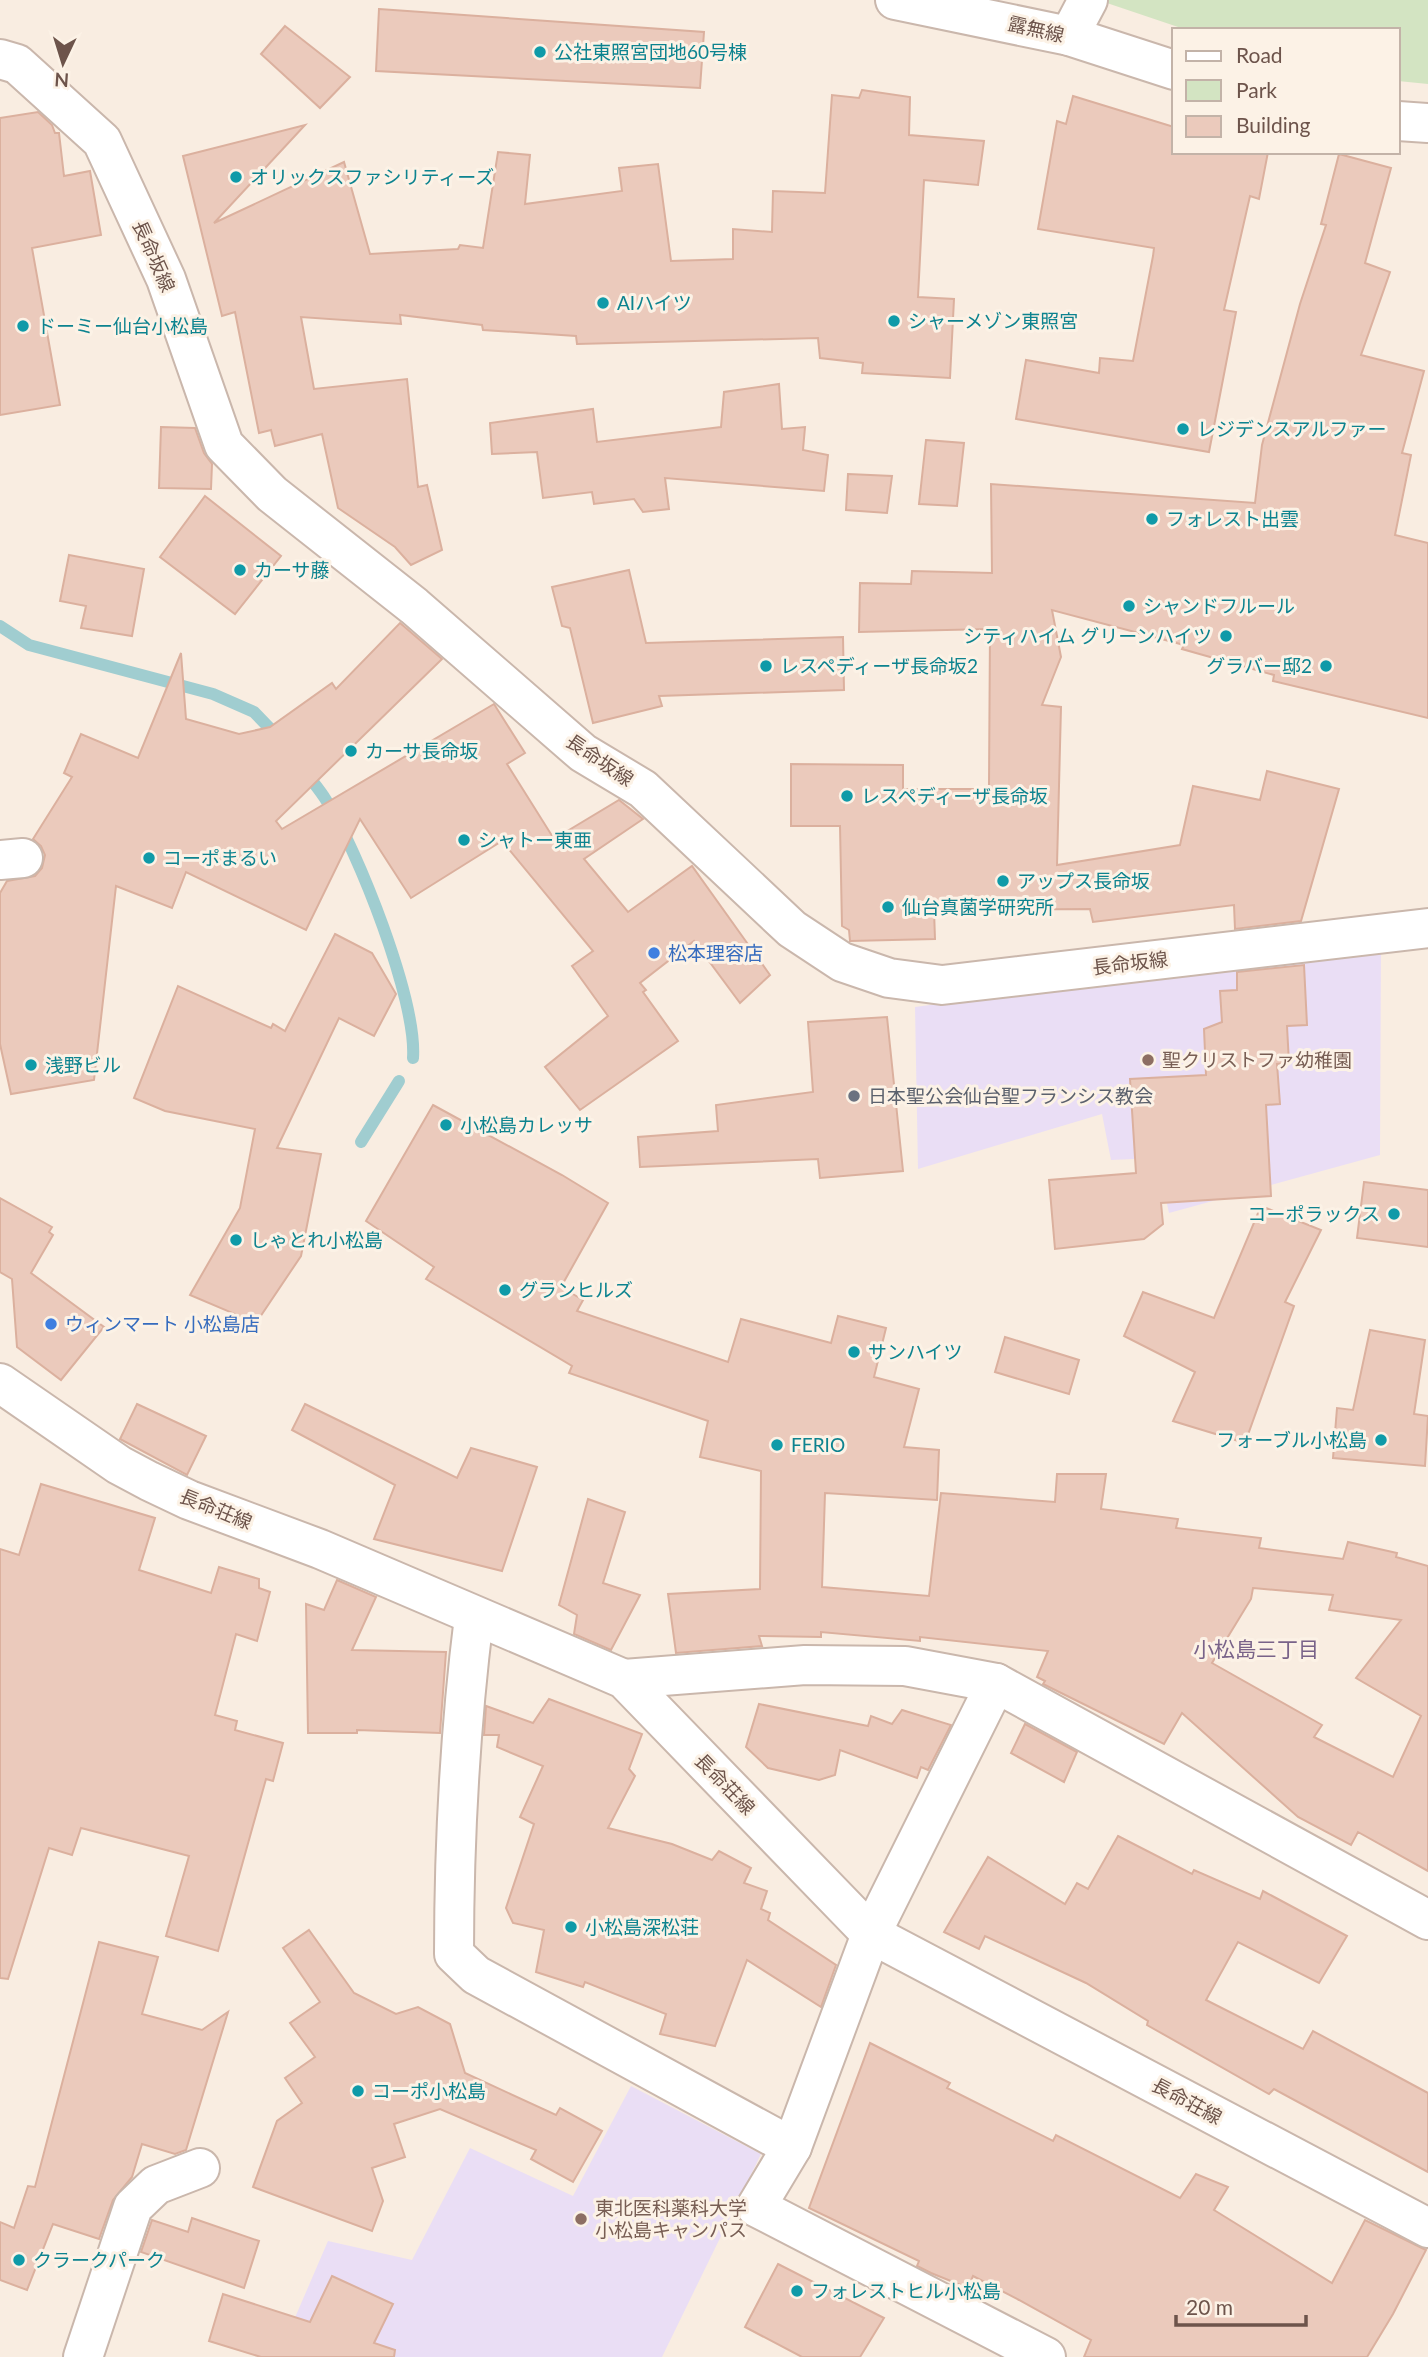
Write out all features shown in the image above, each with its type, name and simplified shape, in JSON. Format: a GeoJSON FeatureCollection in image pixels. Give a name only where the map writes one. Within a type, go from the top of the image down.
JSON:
{"type":"FeatureCollection","features":[{"type":"Feature","properties":{"kind":"street","name":"露無線"},"geometry":{"type":"LineString","coordinates":[[895,0],[1069,36],[1172,69]]}},
{"type":"Feature","properties":{"kind":"street"},"geometry":{"type":"LineString","coordinates":[[1069,36],[1088,0]]}},
{"type":"Feature","properties":{"kind":"street","name":"長命坂線"},"geometry":{"type":"LineString","coordinates":[[0,59],[17,64],[102,141],[166,279],[224,445],[272,494],[414,606],[583,753],[643,789],[792,929],[842,962],[889,978],[942,985],[1428,928]]}},
{"type":"Feature","properties":{"kind":"street"},"geometry":{"type":"LineString","coordinates":[[1400,121],[1428,123]]}},
{"type":"Feature","properties":{"kind":"street","name":"長命荘線"},"geometry":{"type":"LineString","coordinates":[[0,1383],[119,1465],[189,1500],[320,1549],[624,1679],[871,1934],[1428,2228]]}},
{"type":"Feature","properties":{"kind":"street"},"geometry":{"type":"LineString","coordinates":[[474,1617],[461,1727],[454,1840],[454,1954],[476,1975],[792,2147]]}},
{"type":"Feature","properties":{"kind":"street"},"geometry":{"type":"LineString","coordinates":[[624,1679],[805,1665],[893,1665],[996,1683],[1428,1920]]}},
{"type":"Feature","properties":{"kind":"street"},"geometry":{"type":"LineString","coordinates":[[996,1683],[871,1934],[792,2147],[756,2207],[1046,2357]]}},
{"type":"Feature","properties":{"kind":"street"},"geometry":{"type":"LineString","coordinates":[[83,2357],[133,2207],[156,2185],[201,2168]]}},
{"type":"Feature","properties":{"kind":"shaded area","name":"聖クリストファ幼稚園"},"geometry":{"type":"Polygon","coordinates":[[[1381,945],[1380,1155],[1169,1213],[1157,1158],[1111,1160],[1102,1114],[918,1169],[915,1007],[1381,945]]]}},
{"type":"Feature","properties":{"kind":"shaded area","name":"東北医科薬科大学 小松島キャンパス"},"geometry":{"type":"Polygon","coordinates":[[[631,2086],[761,2154],[662,2357],[278,2357],[328,2241],[412,2260],[470,2148],[573,2196],[631,2086]]]}},
{"type":"Feature","properties":{"kind":"green space"},"geometry":{"type":"Polygon","coordinates":[[[1098,0],[1428,0],[1428,84],[1400,81],[1400,28],[1181,28],[1098,0]]]}},
{"type":"Feature","properties":{"kind":"building","name":"公社東照宮団地60号棟"},"geometry":{"type":"Polygon","coordinates":[[[379,9],[704,32],[700,88],[376,71],[379,9]]]}},
{"type":"Feature","properties":{"kind":"building"},"geometry":{"type":"Polygon","coordinates":[[[285,26],[350,77],[320,108],[261,54],[285,26]]]}},
{"type":"Feature","properties":{"kind":"building"},"geometry":{"type":"Polygon","coordinates":[[[862,90],[910,97],[909,135],[984,141],[978,185],[924,180],[918,297],[954,299],[950,378],[862,373],[863,363],[820,358],[818,338],[577,344],[576,336],[483,330],[482,325],[400,315],[401,324],[301,317],[314,389],[407,379],[418,487],[427,485],[442,550],[411,565],[395,547],[338,508],[322,434],[275,446],[271,430],[259,433],[235,312],[222,316],[183,156],[305,125],[214,223],[344,162],[370,254],[458,249],[460,245],[483,248],[498,152],[530,155],[525,204],[622,191],[619,168],[658,164],[671,261],[733,259],[733,229],[772,232],[773,191],[825,193],[832,95],[859,98],[862,90]]]}},
{"type":"Feature","properties":{"kind":"building"},"geometry":{"type":"Polygon","coordinates":[[[1073,96],[1172,126],[1172,154],[1268,154],[1259,199],[1250,196],[1224,310],[1236,312],[1209,452],[1016,419],[1026,360],[1099,373],[1100,358],[1133,361],[1153,256],[1154,248],[1038,229],[1057,121],[1066,124],[1073,96]]]}},
{"type":"Feature","properties":{"kind":"building","name":"ドーミー仙台小松島"},"geometry":{"type":"Polygon","coordinates":[[[38,112],[52,125],[55,133],[59,133],[64,176],[90,171],[101,235],[32,248],[60,405],[0,415],[0,118],[38,112]]]}},
{"type":"Feature","properties":{"kind":"building"},"geometry":{"type":"Polygon","coordinates":[[[1339,154],[1391,168],[1365,263],[1390,272],[1361,355],[1424,371],[1402,453],[1411,455],[1395,535],[1428,543],[1428,718],[1273,681],[1274,675],[1182,649],[1184,645],[1052,610],[1061,657],[1042,705],[1061,707],[1057,865],[1180,845],[1193,786],[1260,800],[1267,771],[1339,789],[1301,921],[1235,929],[1234,905],[1093,922],[1090,909],[934,910],[935,939],[850,941],[849,930],[842,926],[840,826],[791,826],[791,764],[903,765],[903,789],[988,789],[989,786],[990,629],[859,632],[860,583],[911,584],[912,571],[992,573],[991,484],[1255,503],[1262,445],[1300,304],[1326,225],[1321,224],[1339,154]]]}},
{"type":"Feature","properties":{"kind":"building"},"geometry":{"type":"Polygon","coordinates":[[[779,384],[782,429],[805,427],[803,450],[828,455],[824,491],[665,478],[669,509],[643,512],[634,499],[594,504],[592,492],[543,498],[537,452],[492,454],[490,423],[593,409],[597,442],[721,427],[724,392],[779,384]]]}},
{"type":"Feature","properties":{"kind":"building"},"geometry":{"type":"Polygon","coordinates":[[[161,427],[195,428],[204,453],[212,464],[211,489],[159,488],[161,427]]]}},
{"type":"Feature","properties":{"kind":"building"},"geometry":{"type":"Polygon","coordinates":[[[926,440],[964,443],[957,506],[919,504],[926,440]]]}},
{"type":"Feature","properties":{"kind":"building"},"geometry":{"type":"Polygon","coordinates":[[[848,474],[892,476],[887,513],[846,510],[848,474]]]}},
{"type":"Feature","properties":{"kind":"building"},"geometry":{"type":"Polygon","coordinates":[[[205,496],[281,556],[235,614],[160,557],[205,496]]]}},
{"type":"Feature","properties":{"kind":"building"},"geometry":{"type":"Polygon","coordinates":[[[69,555],[144,569],[132,636],[81,628],[86,606],[60,601],[69,555]]]}},
{"type":"Feature","properties":{"kind":"building"},"geometry":{"type":"Polygon","coordinates":[[[629,570],[646,643],[843,637],[844,690],[659,696],[662,706],[593,723],[570,628],[562,626],[552,587],[629,570]]]}},
{"type":"Feature","properties":{"kind":"building"},"geometry":{"type":"Polygon","coordinates":[[[400,623],[442,659],[276,821],[282,829],[494,704],[525,753],[507,764],[554,839],[619,800],[643,819],[584,859],[628,912],[692,866],[770,975],[740,1003],[694,941],[640,983],[646,990],[643,992],[678,1041],[580,1110],[545,1067],[608,1016],[572,966],[593,951],[502,841],[411,898],[360,819],[306,930],[186,872],[172,908],[116,886],[94,1080],[11,1094],[0,1044],[0,893],[7,881],[35,876],[42,868],[45,855],[41,846],[33,839],[72,777],[64,773],[81,734],[138,758],[181,653],[186,719],[239,734],[270,727],[332,683],[336,689],[400,623]]]}},
{"type":"Feature","properties":{"kind":"building"},"geometry":{"type":"Polygon","coordinates":[[[335,934],[372,953],[396,994],[374,1036],[339,1018],[277,1148],[321,1154],[301,1256],[256,1323],[190,1295],[240,1208],[255,1129],[165,1111],[134,1098],[178,986],[271,1028],[273,1024],[285,1031],[335,934]]]}},
{"type":"Feature","properties":{"kind":"building"},"geometry":{"type":"Polygon","coordinates":[[[1304,965],[1307,1025],[1287,1026],[1289,1063],[1277,1064],[1280,1104],[1266,1105],[1271,1196],[1161,1203],[1163,1224],[1144,1239],[1055,1249],[1049,1180],[1136,1173],[1130,1079],[1206,1075],[1204,1029],[1222,1022],[1220,991],[1237,990],[1237,972],[1304,965]]]}},
{"type":"Feature","properties":{"kind":"building"},"geometry":{"type":"Polygon","coordinates":[[[887,1017],[903,1171],[820,1178],[818,1159],[640,1167],[638,1137],[718,1131],[716,1105],[813,1092],[808,1022],[887,1017]]]}},
{"type":"Feature","properties":{"kind":"building"},"geometry":{"type":"Polygon","coordinates":[[[433,1105],[608,1203],[561,1287],[583,1300],[577,1311],[728,1362],[741,1319],[831,1343],[838,1316],[886,1328],[874,1377],[919,1389],[904,1447],[939,1450],[937,1500],[825,1493],[822,1587],[929,1596],[941,1493],[1055,1502],[1057,1474],[1106,1474],[1101,1509],[1178,1519],[1176,1528],[1261,1538],[1259,1548],[1343,1559],[1348,1542],[1397,1553],[1396,1557],[1428,1566],[1428,1871],[1358,1832],[1351,1845],[1298,1817],[1182,1713],[1164,1744],[1043,1684],[1045,1681],[1037,1677],[1048,1651],[920,1637],[920,1641],[821,1632],[821,1637],[759,1636],[762,1646],[676,1653],[668,1594],[760,1589],[761,1471],[700,1457],[708,1421],[569,1373],[572,1366],[426,1279],[434,1267],[366,1221],[433,1105]],[[1253,1588],[1251,1599],[1212,1663],[1322,1725],[1314,1737],[1393,1777],[1421,1716],[1356,1678],[1401,1620],[1329,1610],[1333,1595],[1253,1588]]]}},
{"type":"Feature","properties":{"kind":"building","name":"コーポラックス"},"geometry":{"type":"Polygon","coordinates":[[[1364,1182],[1428,1190],[1428,1247],[1357,1238],[1364,1182]]]}},
{"type":"Feature","properties":{"kind":"building"},"geometry":{"type":"Polygon","coordinates":[[[0,1198],[52,1227],[49,1232],[53,1235],[31,1273],[104,1327],[61,1380],[17,1347],[12,1279],[0,1272],[0,1198]]]}},
{"type":"Feature","properties":{"kind":"building"},"geometry":{"type":"Polygon","coordinates":[[[1261,1206],[1321,1230],[1285,1302],[1294,1306],[1245,1443],[1173,1421],[1195,1372],[1124,1336],[1143,1292],[1214,1318],[1261,1206]]]}},
{"type":"Feature","properties":{"kind":"building"},"geometry":{"type":"Polygon","coordinates":[[[1370,1330],[1425,1340],[1414,1414],[1428,1416],[1425,1466],[1333,1458],[1337,1408],[1353,1410],[1370,1330]]]}},
{"type":"Feature","properties":{"kind":"building"},"geometry":{"type":"Polygon","coordinates":[[[1005,1337],[1079,1360],[1069,1394],[995,1372],[1005,1337]]]}},
{"type":"Feature","properties":{"kind":"building"},"geometry":{"type":"Polygon","coordinates":[[[137,1404],[206,1436],[187,1475],[120,1439],[137,1404]]]}},
{"type":"Feature","properties":{"kind":"building"},"geometry":{"type":"Polygon","coordinates":[[[305,1404],[457,1478],[471,1448],[537,1467],[502,1571],[374,1539],[395,1485],[292,1430],[305,1404]]]}},
{"type":"Feature","properties":{"kind":"building"},"geometry":{"type":"Polygon","coordinates":[[[41,1484],[155,1518],[139,1570],[211,1593],[219,1567],[259,1579],[259,1588],[270,1592],[257,1641],[236,1634],[215,1715],[237,1721],[235,1730],[283,1743],[273,1781],[266,1779],[218,1951],[166,1936],[189,1856],[81,1828],[72,1855],[49,1848],[8,1979],[0,1978],[0,1549],[19,1555],[41,1484]]]}},
{"type":"Feature","properties":{"kind":"building"},"geometry":{"type":"Polygon","coordinates":[[[588,1499],[625,1512],[603,1583],[640,1595],[611,1650],[574,1634],[577,1615],[559,1605],[588,1499]]]}},
{"type":"Feature","properties":{"kind":"building"},"geometry":{"type":"Polygon","coordinates":[[[337,1580],[376,1597],[352,1650],[446,1652],[440,1733],[357,1730],[357,1733],[308,1733],[306,1604],[324,1610],[337,1580]]]}},
{"type":"Feature","properties":{"kind":"building"},"geometry":{"type":"Polygon","coordinates":[[[549,1699],[642,1734],[629,1769],[635,1776],[608,1828],[672,1844],[712,1860],[719,1851],[751,1868],[744,1883],[767,1891],[761,1909],[770,1913],[768,1920],[836,1965],[821,2007],[747,1960],[715,2046],[660,2034],[666,2014],[585,1982],[583,1987],[536,1972],[544,1930],[513,1923],[506,1908],[534,1824],[520,1817],[543,1766],[497,1747],[499,1735],[484,1735],[486,1706],[533,1723],[549,1699]]]}},
{"type":"Feature","properties":{"kind":"building"},"geometry":{"type":"Polygon","coordinates":[[[759,1704],[868,1726],[871,1716],[892,1724],[902,1710],[951,1725],[928,1770],[921,1767],[917,1778],[840,1750],[835,1775],[819,1780],[768,1768],[746,1747],[759,1704]]]}},
{"type":"Feature","properties":{"kind":"building"},"geometry":{"type":"Polygon","coordinates":[[[1025,1724],[1077,1752],[1064,1782],[1011,1753],[1025,1724]]]}},
{"type":"Feature","properties":{"kind":"building"},"geometry":{"type":"Polygon","coordinates":[[[1118,1836],[1192,1874],[1194,1870],[1260,1899],[1263,1891],[1347,1936],[1319,1983],[1238,1942],[1206,2000],[1303,2049],[1313,2031],[1428,2093],[1428,2172],[1274,2089],[1269,2094],[1147,2025],[1148,2021],[1086,1983],[985,1936],[979,1949],[944,1932],[988,1857],[1065,1904],[1077,1883],[1088,1889],[1118,1836]]]}},
{"type":"Feature","properties":{"kind":"building","name":"コーポ小松島"},"geometry":{"type":"Polygon","coordinates":[[[309,1930],[354,1993],[396,2014],[418,2007],[450,2024],[465,2073],[556,2115],[560,2108],[602,2131],[573,2182],[531,2159],[536,2150],[440,2109],[394,2124],[405,2157],[372,2168],[383,2201],[372,2231],[253,2187],[277,2121],[302,2103],[285,2078],[315,2057],[290,2023],[320,2002],[283,1948],[309,1930]]]}},
{"type":"Feature","properties":{"kind":"building"},"geometry":{"type":"Polygon","coordinates":[[[99,1942],[158,1957],[142,2014],[202,2030],[228,2012],[186,2150],[175,2154],[142,2144],[132,2177],[113,2200],[99,2239],[53,2224],[27,2290],[0,2280],[0,2222],[14,2228],[28,2186],[35,2187],[99,1942]]]}},
{"type":"Feature","properties":{"kind":"building"},"geometry":{"type":"Polygon","coordinates":[[[870,2043],[950,2083],[947,2088],[1053,2141],[1056,2135],[1180,2198],[1196,2174],[1228,2187],[1214,2210],[1332,2283],[1365,2220],[1426,2250],[1367,2357],[1084,2357],[1091,2340],[1019,2300],[973,2276],[968,2288],[931,2273],[917,2266],[919,2261],[809,2208],[870,2043]]]}},
{"type":"Feature","properties":{"kind":"building"},"geometry":{"type":"Polygon","coordinates":[[[192,2218],[259,2241],[244,2288],[141,2252],[152,2220],[188,2232],[192,2218]]]}},
{"type":"Feature","properties":{"kind":"building","name":"フォレストヒル小松島"},"geometry":{"type":"Polygon","coordinates":[[[778,2264],[884,2318],[860,2357],[802,2357],[745,2327],[778,2264]]]}},
{"type":"Feature","properties":{"kind":"building"},"geometry":{"type":"Polygon","coordinates":[[[332,2276],[393,2304],[374,2343],[395,2350],[394,2357],[261,2357],[209,2341],[223,2294],[310,2322],[332,2276]]]}},
{"type":"Feature","properties":{"kind":"waterway"},"geometry":{"type":"LineString","coordinates":[[0,626],[29,645],[213,694],[254,712],[280,739]]}},
{"type":"Feature","properties":{"kind":"waterway"},"geometry":{"type":"LineString","coordinates":[[304,770],[324,796],[339,823],[369,889],[406,1000],[412,1032],[413,1058]]}},
{"type":"Feature","properties":{"kind":"waterway"},"geometry":{"type":"LineString","coordinates":[[361,1142],[399,1081]]}},
{"type":"Feature","properties":{"kind":"place","name":"公社東照宮団地60号棟"},"geometry":{"type":"Point","coordinates":[540,52]}},
{"type":"Feature","properties":{"kind":"place","name":"オリックスファシリティーズ"},"geometry":{"type":"Point","coordinates":[236,177]}},
{"type":"Feature","properties":{"kind":"place","name":"AIハイツ"},"geometry":{"type":"Point","coordinates":[603,303]}},
{"type":"Feature","properties":{"kind":"place","name":"シャーメゾン東照宮"},"geometry":{"type":"Point","coordinates":[894,321]}},
{"type":"Feature","properties":{"kind":"place","name":"ドーミー仙台小松島"},"geometry":{"type":"Point","coordinates":[23,326]}},
{"type":"Feature","properties":{"kind":"place","name":"レジデンスアルファー"},"geometry":{"type":"Point","coordinates":[1183,429]}},
{"type":"Feature","properties":{"kind":"place","name":"フォレスト出雲"},"geometry":{"type":"Point","coordinates":[1152,519]}},
{"type":"Feature","properties":{"kind":"place","name":"カーサ藤"},"geometry":{"type":"Point","coordinates":[240,570]}},
{"type":"Feature","properties":{"kind":"place","name":"シャンドフルール"},"geometry":{"type":"Point","coordinates":[1129,606]}},
{"type":"Feature","properties":{"kind":"place","name":"シティハイム グリーンハイツ"},"geometry":{"type":"Point","coordinates":[1226,636]}},
{"type":"Feature","properties":{"kind":"place","name":"レスペディーザ長命坂2"},"geometry":{"type":"Point","coordinates":[766,666]}},
{"type":"Feature","properties":{"kind":"place","name":"グラバー邸2"},"geometry":{"type":"Point","coordinates":[1326,666]}},
{"type":"Feature","properties":{"kind":"place","name":"カーサ長命坂"},"geometry":{"type":"Point","coordinates":[351,751]}},
{"type":"Feature","properties":{"kind":"place","name":"レスペディーザ長命坂"},"geometry":{"type":"Point","coordinates":[847,796]}},
{"type":"Feature","properties":{"kind":"place","name":"シャトー東亜"},"geometry":{"type":"Point","coordinates":[464,840]}},
{"type":"Feature","properties":{"kind":"place","name":"コーポまるい"},"geometry":{"type":"Point","coordinates":[149,858]}},
{"type":"Feature","properties":{"kind":"place","name":"アップス長命坂"},"geometry":{"type":"Point","coordinates":[1003,881]}},
{"type":"Feature","properties":{"kind":"place","name":"仙台真菌学研究所"},"geometry":{"type":"Point","coordinates":[888,907]}},
{"type":"Feature","properties":{"kind":"place","name":"松本理容店"},"geometry":{"type":"Point","coordinates":[654,953]}},
{"type":"Feature","properties":{"kind":"place","name":"聖クリストファ幼稚園"},"geometry":{"type":"Point","coordinates":[1148,1060]}},
{"type":"Feature","properties":{"kind":"place","name":"浅野ビル"},"geometry":{"type":"Point","coordinates":[31,1065]}},
{"type":"Feature","properties":{"kind":"place","name":"日本聖公会仙台聖フランシス教会"},"geometry":{"type":"Point","coordinates":[854,1096]}},
{"type":"Feature","properties":{"kind":"place","name":"小松島カレッサ"},"geometry":{"type":"Point","coordinates":[446,1125]}},
{"type":"Feature","properties":{"kind":"place","name":"コーポラックス"},"geometry":{"type":"Point","coordinates":[1394,1214]}},
{"type":"Feature","properties":{"kind":"place","name":"しゃとれ小松島"},"geometry":{"type":"Point","coordinates":[236,1240]}},
{"type":"Feature","properties":{"kind":"place","name":"グランヒルズ"},"geometry":{"type":"Point","coordinates":[505,1290]}},
{"type":"Feature","properties":{"kind":"place","name":"ウィンマート 小松島店"},"geometry":{"type":"Point","coordinates":[51,1324]}},
{"type":"Feature","properties":{"kind":"place","name":"サンハイツ"},"geometry":{"type":"Point","coordinates":[854,1352]}},
{"type":"Feature","properties":{"kind":"place","name":"フォーブル小松島"},"geometry":{"type":"Point","coordinates":[1381,1440]}},
{"type":"Feature","properties":{"kind":"place","name":"FERIO"},"geometry":{"type":"Point","coordinates":[777,1445]}},
{"type":"Feature","properties":{"kind":"place","name":"小松島深松荘"},"geometry":{"type":"Point","coordinates":[571,1927]}},
{"type":"Feature","properties":{"kind":"place","name":"コーポ小松島"},"geometry":{"type":"Point","coordinates":[358,2091]}},
{"type":"Feature","properties":{"kind":"place","name":"東北医科薬科大学 小松島キャンパス"},"geometry":{"type":"Point","coordinates":[581,2219]}},
{"type":"Feature","properties":{"kind":"place","name":"クラークパーク"},"geometry":{"type":"Point","coordinates":[19,2260]}},
{"type":"Feature","properties":{"kind":"place","name":"フォレストヒル小松島"},"geometry":{"type":"Point","coordinates":[797,2291]}},
{"type":"Feature","properties":{"kind":"district","name":"小松島三丁目"},"geometry":{"type":"Point","coordinates":[1256,1650]}}]}
